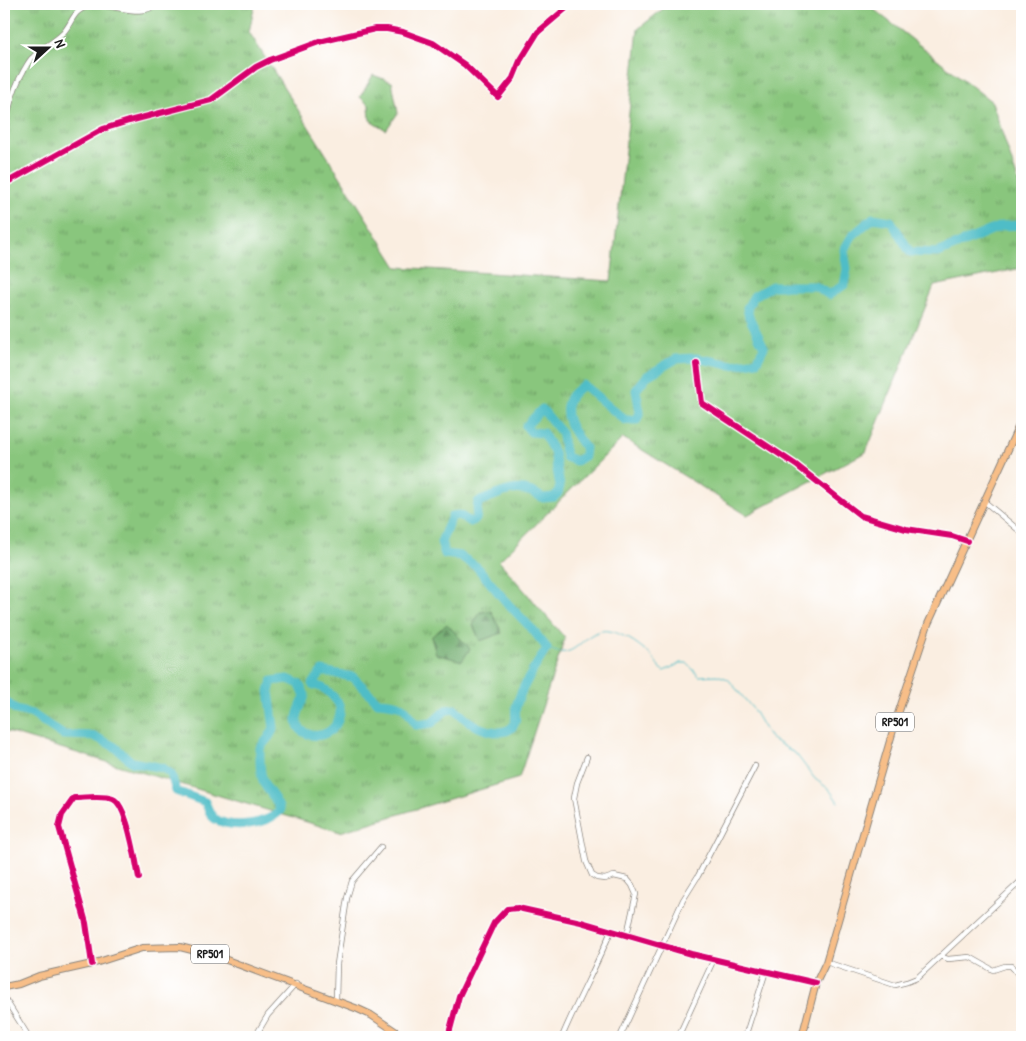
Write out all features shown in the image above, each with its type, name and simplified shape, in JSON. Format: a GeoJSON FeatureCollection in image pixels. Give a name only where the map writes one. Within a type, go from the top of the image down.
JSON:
{"type":"FeatureCollection","features":[{"type":"Feature","properties":{"kind":"main road","name":"RP501"},"geometry":{"type":"LineString","coordinates":[[802,1037],[816,983],[826,962],[910,676],[928,624],[1022,419]]}},
{"type":"Feature","properties":{"kind":"main road","name":"RP501"},"geometry":{"type":"LineString","coordinates":[[4,987],[19,984],[39,976],[92,964],[142,948],[180,947],[216,956],[296,984],[371,1014],[404,1037]]}},
{"type":"Feature","properties":{"kind":"street"},"geometry":{"type":"LineString","coordinates":[[4,147],[7,118],[16,84],[31,58],[63,33],[76,12],[89,6],[97,5],[144,10],[153,7],[155,4]]}},
{"type":"Feature","properties":{"kind":"street"},"geometry":{"type":"LineString","coordinates":[[4,184],[103,129],[206,102],[215,98],[263,63],[319,42],[375,29],[402,32],[433,43],[465,65],[498,97],[513,78],[520,61],[538,32],[571,4]]}},
{"type":"Feature","properties":{"kind":"street"},"geometry":{"type":"LineString","coordinates":[[697,364],[702,403],[796,465],[862,516],[906,528],[952,536],[966,541]]}},
{"type":"Feature","properties":{"kind":"street"},"geometry":{"type":"LineString","coordinates":[[985,502],[1022,533]]}},
{"type":"Feature","properties":{"kind":"street"},"geometry":{"type":"LineString","coordinates":[[588,758],[577,783],[574,798],[584,854],[588,868],[596,878],[605,879],[614,876],[627,880],[632,885],[636,894],[626,935]]}},
{"type":"Feature","properties":{"kind":"street"},"geometry":{"type":"LineString","coordinates":[[620,1037],[683,900],[698,876],[755,766]]}},
{"type":"Feature","properties":{"kind":"street"},"geometry":{"type":"LineString","coordinates":[[92,964],[86,923],[59,827],[62,815],[74,798],[111,798],[120,804],[125,814],[140,878]]}},
{"type":"Feature","properties":{"kind":"street"},"geometry":{"type":"LineString","coordinates":[[336,1000],[337,964],[347,898],[352,881],[380,847]]}},
{"type":"Feature","properties":{"kind":"street"},"geometry":{"type":"LineString","coordinates":[[826,962],[896,985],[917,978],[1022,880]]}},
{"type":"Feature","properties":{"kind":"street"},"geometry":{"type":"LineString","coordinates":[[448,1037],[459,996],[494,923],[507,908],[518,908],[536,912],[626,935],[662,947],[816,983]]}},
{"type":"Feature","properties":{"kind":"street"},"geometry":{"type":"LineString","coordinates":[[562,1037],[574,1007],[594,971],[611,931]]}},
{"type":"Feature","properties":{"kind":"street"},"geometry":{"type":"LineString","coordinates":[[940,956],[948,959],[970,956],[993,970],[1011,966],[1018,974],[1022,984]]}},
{"type":"Feature","properties":{"kind":"street"},"geometry":{"type":"LineString","coordinates":[[678,1037],[714,959]]}},
{"type":"Feature","properties":{"kind":"street"},"geometry":{"type":"LineString","coordinates":[[745,1037],[766,971]]}},
{"type":"Feature","properties":{"kind":"street"},"geometry":{"type":"LineString","coordinates":[[255,1037],[268,1015],[296,984]]}},
{"type":"Feature","properties":{"kind":"street"},"geometry":{"type":"LineString","coordinates":[[4,997],[29,1037]]}},
{"type":"Feature","properties":{"kind":"green space"},"geometry":{"type":"Polygon","coordinates":[[[4,4],[255,4],[249,32],[397,267],[611,281],[638,29],[669,4],[867,4],[992,102],[1022,193],[1022,268],[934,286],[866,452],[747,515],[623,438],[499,561],[565,638],[519,778],[340,832],[4,731],[4,4]]]}},
{"type":"Feature","properties":{"kind":"green space"},"geometry":{"type":"Polygon","coordinates":[[[373,75],[392,82],[398,113],[386,130],[370,120],[369,105],[360,97],[373,75]]]}},
{"type":"Feature","properties":{"kind":"green space"},"geometry":{"type":"Polygon","coordinates":[[[491,611],[502,633],[480,641],[473,625],[480,612],[491,611]]]}},
{"type":"Feature","properties":{"kind":"green space"},"geometry":{"type":"Polygon","coordinates":[[[447,624],[470,649],[462,661],[436,654],[431,637],[447,624]]]}},
{"type":"Feature","properties":{"kind":"waterway"},"geometry":{"type":"LineString","coordinates":[[4,700],[16,710],[32,714],[63,735],[94,736],[115,747],[132,762],[163,768],[171,774],[176,791],[205,802],[213,818],[222,822],[239,825],[266,820],[280,811],[276,801],[266,787],[260,763],[260,748],[274,728],[269,691],[272,681],[288,679],[299,684],[305,695],[297,721],[301,730],[309,734],[319,735],[328,732],[334,727],[340,712],[336,699],[325,689],[312,684],[322,671],[353,677],[378,702],[402,706],[416,725],[432,723],[446,710],[455,709],[474,725],[495,732],[506,731],[513,727],[516,718],[516,707],[521,692],[547,648],[477,567],[460,556],[445,554],[441,542],[452,516],[459,515],[470,522],[476,519],[478,502],[503,492],[518,489],[526,490],[543,498],[554,497],[558,493],[560,486],[554,452],[543,433],[531,432],[526,426],[542,409],[561,432],[566,457],[576,461],[584,456],[585,448],[569,424],[567,410],[571,396],[578,389],[583,385],[625,420],[637,420],[640,412],[636,390],[647,376],[676,359],[696,358],[732,365],[757,361],[764,347],[749,317],[747,308],[754,296],[772,286],[815,286],[829,295],[844,285],[847,269],[844,250],[852,236],[873,218],[891,221],[910,252],[938,253],[1001,226],[1022,225]]}},
{"type":"Feature","properties":{"kind":"waterway"},"geometry":{"type":"LineString","coordinates":[[547,648],[556,652],[571,651],[594,634],[608,631],[625,637],[643,648],[659,668],[664,671],[681,663],[687,663],[699,676],[717,675],[728,679],[753,709],[770,738],[796,754],[815,779],[829,789],[838,802]]}},
{"type":"Feature","properties":{"kind":"cycle path"},"geometry":{"type":"LineString","coordinates":[[4,184],[103,129],[211,100],[256,67],[270,60],[319,42],[375,29],[403,32],[433,43],[465,65],[498,97],[513,78],[520,61],[538,32],[571,4]]}},
{"type":"Feature","properties":{"kind":"cycle path"},"geometry":{"type":"LineString","coordinates":[[697,364],[702,403],[796,465],[861,516],[906,529],[952,536],[967,541]]}},
{"type":"Feature","properties":{"kind":"cycle path"},"geometry":{"type":"LineString","coordinates":[[92,964],[86,923],[59,827],[62,815],[74,798],[104,797],[113,799],[118,803],[127,822],[139,878]]}},
{"type":"Feature","properties":{"kind":"cycle path"},"geometry":{"type":"LineString","coordinates":[[448,1037],[459,996],[494,923],[507,909],[518,908],[581,922],[691,954],[816,983]]}}]}
